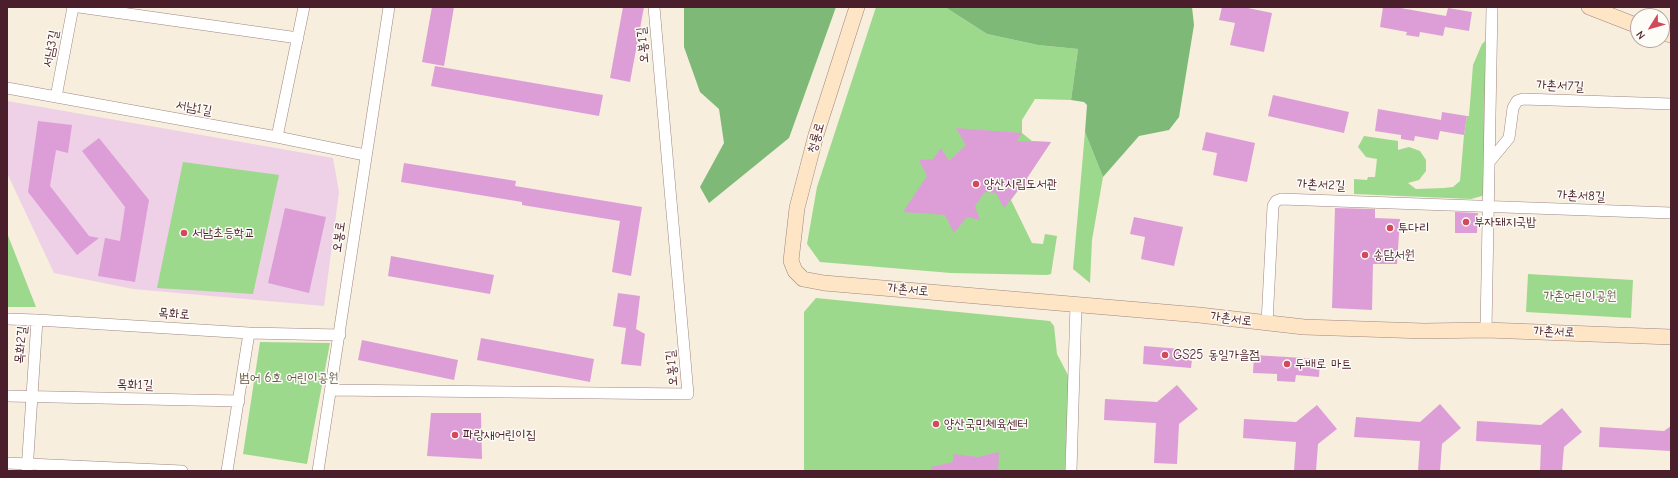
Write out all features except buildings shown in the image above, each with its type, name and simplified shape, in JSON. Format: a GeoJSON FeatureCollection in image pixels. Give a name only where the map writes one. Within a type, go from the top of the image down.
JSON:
{"type":"FeatureCollection","features":[{"type":"Feature","properties":{"kind":"street","name":"서남3길"},"geometry":{"type":"LineString","coordinates":[[56,97],[73,7]]}},
{"type":"Feature","properties":{"kind":"street"},"geometry":{"type":"LineString","coordinates":[[79,7],[298,38]]}},
{"type":"Feature","properties":{"kind":"street"},"geometry":{"type":"LineString","coordinates":[[277,137],[304,7]]}},
{"type":"Feature","properties":{"kind":"street","name":"오봉로"},"geometry":{"type":"LineString","coordinates":[[318,471],[340,335],[365,155],[389,7]]}},
{"type":"Feature","properties":{"kind":"street","name":"오봉1길"},"geometry":{"type":"LineString","coordinates":[[331,390],[688,394],[654,7]]}},
{"type":"Feature","properties":{"kind":"street","name":"청룡로"},"geometry":{"type":"LineString","coordinates":[[795,271],[791,261],[797,208],[816,134],[857,7]]}},
{"type":"Feature","properties":{"kind":"street"},"geometry":{"type":"LineString","coordinates":[[1486,330],[1492,7]]}},
{"type":"Feature","properties":{"kind":"street"},"geometry":{"type":"LineString","coordinates":[[1589,7],[1630,23]]}},
{"type":"Feature","properties":{"kind":"street","name":"서남1길"},"geometry":{"type":"LineString","coordinates":[[7,88],[277,137],[365,155]]}},
{"type":"Feature","properties":{"kind":"street","name":"가촌서7길"},"geometry":{"type":"LineString","coordinates":[[1490,161],[1508,138],[1513,108],[1517,101],[1523,99],[1671,104]]}},
{"type":"Feature","properties":{"kind":"street","name":"가촌서2길"},"geometry":{"type":"LineString","coordinates":[[1267,323],[1273,206],[1276,201],[1285,198],[1489,206]]}},
{"type":"Feature","properties":{"kind":"street","name":"가촌서8길"},"geometry":{"type":"LineString","coordinates":[[1489,206],[1671,214]]}},
{"type":"Feature","properties":{"kind":"street","name":"가촌서로"},"geometry":{"type":"LineString","coordinates":[[795,271],[803,279],[824,282],[1199,315],[1304,327],[1424,331],[1486,330],[1671,336]]}},
{"type":"Feature","properties":{"kind":"street"},"geometry":{"type":"LineString","coordinates":[[1071,471],[1076,304]]}},
{"type":"Feature","properties":{"kind":"street","name":"목화로"},"geometry":{"type":"LineString","coordinates":[[7,319],[250,333],[340,335]]}},
{"type":"Feature","properties":{"kind":"street","name":"목화2길"},"geometry":{"type":"LineString","coordinates":[[27,467],[37,320]]}},
{"type":"Feature","properties":{"kind":"street"},"geometry":{"type":"LineString","coordinates":[[227,471],[250,333]]}},
{"type":"Feature","properties":{"kind":"street"},"geometry":{"type":"LineString","coordinates":[[7,396],[31,397]]}},
{"type":"Feature","properties":{"kind":"street","name":"목화1길"},"geometry":{"type":"LineString","coordinates":[[31,397],[238,401]]}},
{"type":"Feature","properties":{"kind":"street"},"geometry":{"type":"LineString","coordinates":[[7,463],[27,467],[182,471]]}},
{"type":"Feature","properties":{"kind":"shaded area","name":"서남초등학교"},"geometry":{"type":"Polygon","coordinates":[[[7,101],[333,158],[339,192],[324,306],[133,289],[54,273],[7,173],[7,101]]]}},
{"type":"Feature","properties":{"kind":"green space"},"geometry":{"type":"Polygon","coordinates":[[[684,7],[836,7],[789,138],[709,203],[700,187],[724,143],[719,109],[700,92],[684,47],[684,7]]]}},
{"type":"Feature","properties":{"kind":"green space"},"geometry":{"type":"Polygon","coordinates":[[[876,7],[945,7],[987,34],[1038,45],[1078,49],[1071,100],[1035,99],[1022,120],[1022,133],[1032,141],[1051,142],[1027,178],[1034,190],[1019,189],[1011,200],[1032,243],[1043,244],[1045,234],[1057,236],[1051,274],[951,273],[820,262],[807,244],[817,187],[876,7]]]}},
{"type":"Feature","properties":{"kind":"green space"},"geometry":{"type":"Polygon","coordinates":[[[945,7],[1192,7],[1194,25],[1179,117],[1169,130],[1139,136],[1103,177],[1085,132],[1087,105],[1084,102],[1071,100],[1078,49],[1038,45],[987,34],[945,7]]]}},
{"type":"Feature","properties":{"kind":"green space"},"geometry":{"type":"Polygon","coordinates":[[[1485,41],[1485,150],[1484,191],[1482,196],[1471,199],[1354,194],[1354,179],[1367,180],[1368,177],[1375,177],[1377,159],[1366,157],[1358,147],[1364,136],[1398,141],[1398,150],[1409,147],[1420,151],[1426,160],[1426,171],[1419,180],[1408,183],[1416,189],[1453,187],[1460,181],[1464,135],[1467,116],[1469,116],[1473,65],[1482,44],[1485,41]]]}},
{"type":"Feature","properties":{"kind":"green space"},"geometry":{"type":"Polygon","coordinates":[[[1085,132],[1103,177],[1092,240],[1090,283],[1073,269],[1085,132]]]}},
{"type":"Feature","properties":{"kind":"green space"},"geometry":{"type":"Polygon","coordinates":[[[183,162],[279,175],[253,294],[157,288],[183,162]]]}},
{"type":"Feature","properties":{"kind":"green space"},"geometry":{"type":"Polygon","coordinates":[[[7,233],[36,307],[7,307],[7,233]]]}},
{"type":"Feature","properties":{"kind":"green space","name":"가촌어린이공원"},"geometry":{"type":"Polygon","coordinates":[[[1528,274],[1633,280],[1631,318],[1526,312],[1528,274]]]}},
{"type":"Feature","properties":{"kind":"green space","name":"양산국민체육센터"},"geometry":{"type":"Polygon","coordinates":[[[816,298],[1050,321],[1054,326],[1057,354],[1069,377],[1065,471],[804,471],[804,312],[816,298]]]}},
{"type":"Feature","properties":{"kind":"green space","name":"범어 6호 어린이공원"},"geometry":{"type":"Polygon","coordinates":[[[260,342],[330,343],[307,464],[243,454],[260,342]]]}},
{"type":"Feature","properties":{"kind":"place","name":"양산시립도서관"},"geometry":{"type":"Point","coordinates":[976,184]}},
{"type":"Feature","properties":{"kind":"place","name":"부자돼지국밥"},"geometry":{"type":"Point","coordinates":[1466,222]}},
{"type":"Feature","properties":{"kind":"place","name":"투다리"},"geometry":{"type":"Point","coordinates":[1390,228]}},
{"type":"Feature","properties":{"kind":"place","name":"서남초등학교"},"geometry":{"type":"Point","coordinates":[184,233]}},
{"type":"Feature","properties":{"kind":"place","name":"송담서원"},"geometry":{"type":"Point","coordinates":[1365,255]}},
{"type":"Feature","properties":{"kind":"place","name":"GS25 동일가을점"},"geometry":{"type":"Point","coordinates":[1165,355]}},
{"type":"Feature","properties":{"kind":"place","name":"두배로 마트"},"geometry":{"type":"Point","coordinates":[1287,364]}},
{"type":"Feature","properties":{"kind":"place","name":"양산국민체육센터"},"geometry":{"type":"Point","coordinates":[936,424]}},
{"type":"Feature","properties":{"kind":"place","name":"파랑새어린이집"},"geometry":{"type":"Point","coordinates":[455,435]}}]}
